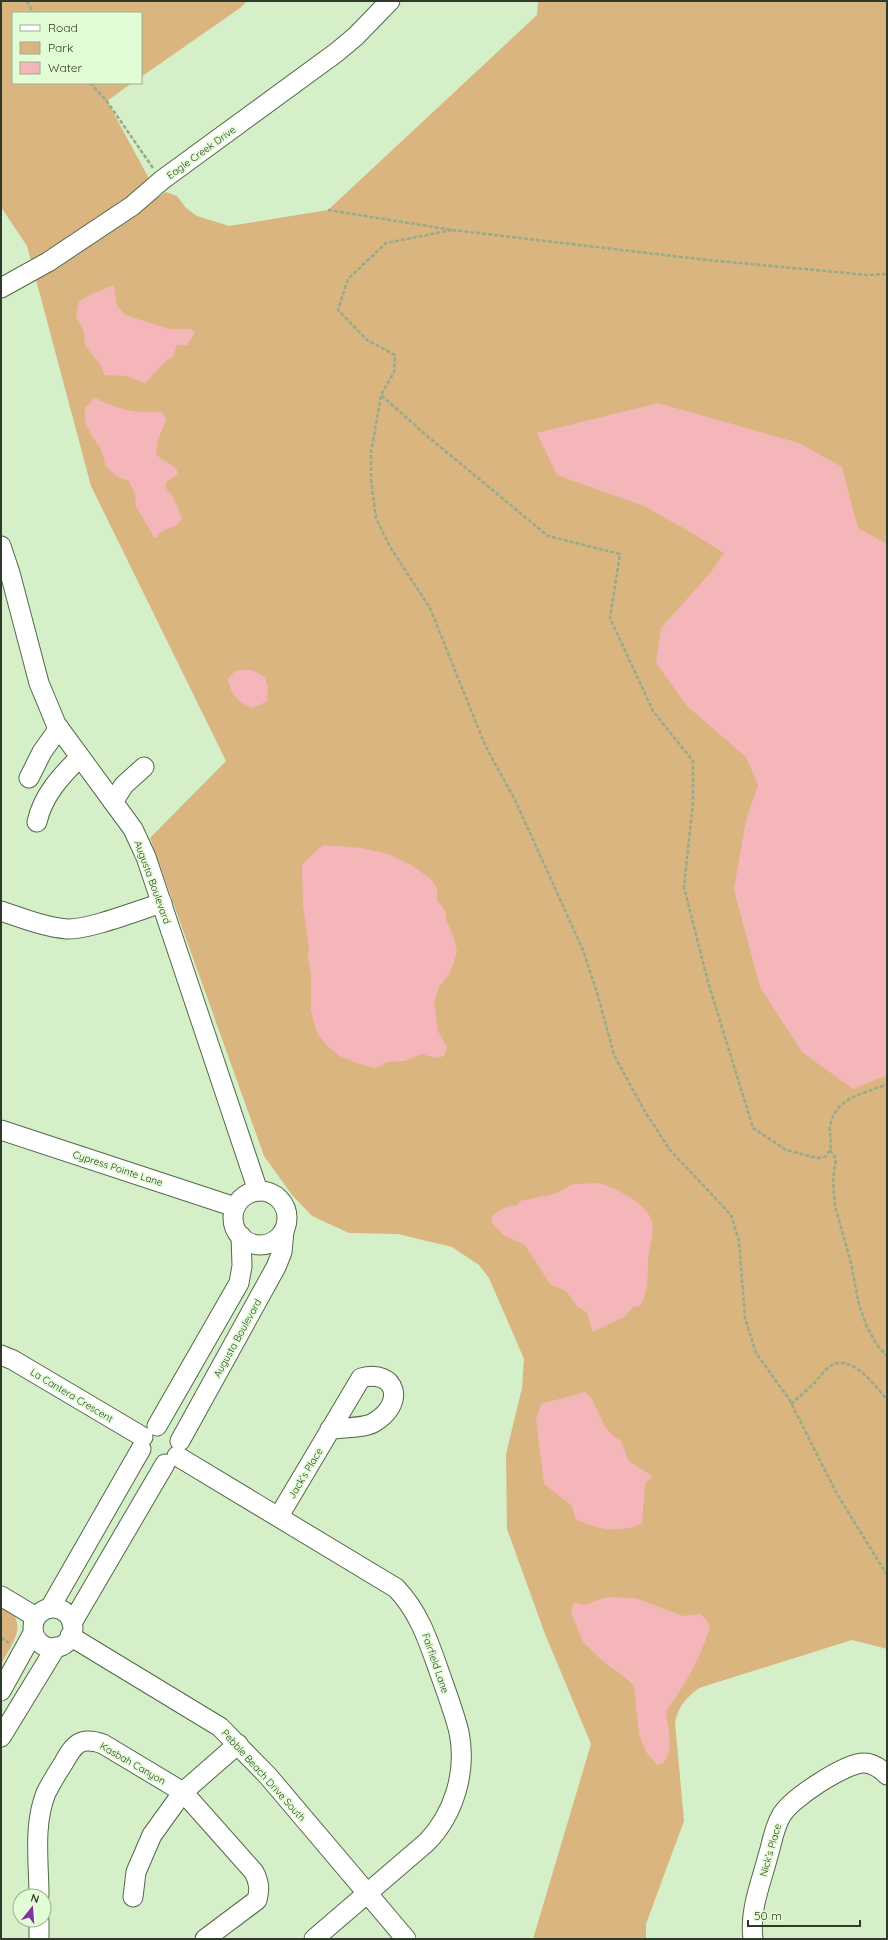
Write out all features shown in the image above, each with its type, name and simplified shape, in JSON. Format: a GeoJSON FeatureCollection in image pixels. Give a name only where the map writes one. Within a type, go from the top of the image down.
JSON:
{"type":"FeatureCollection","features":[{"type":"Feature","properties":{"kind":"street","name":"Eagle Creek Drive"},"geometry":{"type":"LineString","coordinates":[[1,288],[48,262],[132,206],[162,180],[338,52],[390,1]]}},
{"type":"Feature","properties":{"kind":"street","name":"Augusta Boulevard"},"geometry":{"type":"LineString","coordinates":[[1,546],[5,574],[39,683],[59,728],[133,829],[146,857],[258,1191]]}},
{"type":"Feature","properties":{"kind":"street"},"geometry":{"type":"LineString","coordinates":[[29,778],[42,752],[59,728]]}},
{"type":"Feature","properties":{"kind":"street"},"geometry":{"type":"LineString","coordinates":[[37,822],[40,811],[53,787],[80,757]]}},
{"type":"Feature","properties":{"kind":"street"},"geometry":{"type":"LineString","coordinates":[[113,802],[124,785],[144,767]]}},
{"type":"Feature","properties":{"kind":"street"},"geometry":{"type":"LineString","coordinates":[[1,911],[32,922],[67,929],[82,927],[162,902]]}},
{"type":"Feature","properties":{"kind":"street","name":"Cypress Pointe Lane"},"geometry":{"type":"LineString","coordinates":[[1,1130],[235,1207]]}},
{"type":"Feature","properties":{"kind":"street"},"geometry":{"type":"LineString","coordinates":[[258,1191],[267,1191],[281,1200],[286,1207],[287,1224],[284,1231],[277,1239],[264,1244],[249,1242],[241,1236],[234,1223],[235,1207],[244,1196],[258,1191]]}},
{"type":"Feature","properties":{"kind":"street","name":"Augusta Boulevard"},"geometry":{"type":"LineString","coordinates":[[1,1737],[66,1636],[174,1454],[276,1267],[282,1252],[284,1231]]}},
{"type":"Feature","properties":{"kind":"street"},"geometry":{"type":"LineString","coordinates":[[1,1691],[40,1619],[239,1283],[242,1266],[241,1236]]}},
{"type":"Feature","properties":{"kind":"street","name":"La Cantera Crescent"},"geometry":{"type":"LineString","coordinates":[[1,1355],[13,1360],[147,1437]]}},
{"type":"Feature","properties":{"kind":"street"},"geometry":{"type":"LineString","coordinates":[[163,1425],[174,1430],[174,1454],[159,1464],[148,1460],[147,1437],[163,1425]]}},
{"type":"Feature","properties":{"kind":"street","name":"Jack’s Place"},"geometry":{"type":"LineString","coordinates":[[279,1516],[330,1429]]}},
{"type":"Feature","properties":{"kind":"street","name":"Fairfield Lane"},"geometry":{"type":"LineString","coordinates":[[174,1454],[396,1588],[417,1615],[424,1630],[459,1734],[461,1756],[459,1780],[446,1817],[435,1834],[314,1939]]}},
{"type":"Feature","properties":{"kind":"street"},"geometry":{"type":"LineString","coordinates":[[1,1596],[40,1619]]}},
{"type":"Feature","properties":{"kind":"street"},"geometry":{"type":"LineString","coordinates":[[56,1608],[66,1613],[66,1636],[44,1646],[39,1642],[40,1619],[56,1608]]}},
{"type":"Feature","properties":{"kind":"street","name":"Pebble Beach Drive South"},"geometry":{"type":"LineString","coordinates":[[66,1636],[196,1711],[220,1727],[238,1744],[406,1939]]}},
{"type":"Feature","properties":{"kind":"street","name":"Kasbah Canyon"},"geometry":{"type":"LineString","coordinates":[[39,1888],[38,1830],[41,1809],[47,1792],[70,1751],[80,1743],[89,1739],[103,1744],[183,1792],[254,1872],[259,1882],[260,1891],[256,1900],[205,1939]]}},
{"type":"Feature","properties":{"kind":"street"},"geometry":{"type":"LineString","coordinates":[[133,1897],[136,1872],[152,1835],[183,1792],[238,1744]]}},
{"type":"Feature","properties":{"kind":"street","name":"Nick’s Place"},"geometry":{"type":"LineString","coordinates":[[753,1939],[752,1929],[754,1907],[777,1824],[785,1809],[793,1801],[849,1766],[870,1764],[887,1775]]}},
{"type":"Feature","properties":{"kind":"street"},"geometry":{"type":"LineString","coordinates":[[39,1928],[39,1939]]}},
{"type":"Feature","properties":{"kind":"path"},"geometry":{"type":"LineString","coordinates":[[26,1],[32,12]]}},
{"type":"Feature","properties":{"kind":"path"},"geometry":{"type":"LineString","coordinates":[[91,84],[106,100],[162,180]]}},
{"type":"Feature","properties":{"kind":"path"},"geometry":{"type":"LineString","coordinates":[[328,210],[452,230],[707,260],[868,275],[887,274]]}},
{"type":"Feature","properties":{"kind":"path"},"geometry":{"type":"LineString","coordinates":[[452,230],[386,243],[348,279],[338,310],[367,340],[395,355],[394,372],[381,395],[371,452],[371,480],[376,518],[390,547],[430,608],[485,745],[515,800],[574,929],[583,950],[598,996],[614,1055],[644,1110],[670,1150],[730,1214],[739,1241],[745,1318],[756,1353],[791,1404],[837,1494],[887,1575]]}},
{"type":"Feature","properties":{"kind":"path"},"geometry":{"type":"LineString","coordinates":[[381,395],[426,435],[548,536],[620,554],[610,618],[653,712],[693,761],[693,801],[684,887],[708,982],[753,1128],[786,1150],[817,1158],[825,1157],[830,1150]]}},
{"type":"Feature","properties":{"kind":"path"},"geometry":{"type":"LineString","coordinates":[[887,1084],[852,1097],[838,1106],[833,1114],[830,1128],[830,1150],[836,1159],[833,1180],[835,1206],[851,1263],[859,1304],[866,1327],[877,1345],[887,1356]]}},
{"type":"Feature","properties":{"kind":"path"},"geometry":{"type":"LineString","coordinates":[[791,1404],[814,1383],[822,1373],[835,1364],[848,1364],[862,1373],[875,1384],[887,1400]]}},
{"type":"Feature","properties":{"kind":"green space"},"geometry":{"type":"Polygon","coordinates":[[[1,1],[247,1],[240,8],[142,76],[142,12],[12,12],[12,84],[131,84],[107,101],[159,197],[166,192],[177,196],[186,208],[197,216],[229,226],[328,210],[537,15],[538,1],[887,1],[887,1649],[852,1640],[699,1688],[684,1702],[675,1722],[684,1821],[646,1924],[646,1939],[533,1939],[591,1744],[545,1634],[507,1529],[506,1454],[522,1388],[524,1359],[489,1278],[479,1265],[452,1247],[398,1234],[349,1233],[312,1216],[292,1195],[264,1156],[150,838],[226,761],[91,486],[27,246],[1,207],[1,1]]]}},
{"type":"Feature","properties":{"kind":"green space"},"geometry":{"type":"Polygon","coordinates":[[[1,1604],[10,1611],[15,1618],[17,1632],[1,1664],[1,1604]]]}},
{"type":"Feature","properties":{"kind":"water"},"geometry":{"type":"Polygon","coordinates":[[[114,285],[117,305],[125,315],[169,329],[191,329],[195,333],[187,345],[177,345],[173,357],[167,360],[145,383],[126,376],[104,375],[102,367],[86,347],[83,330],[76,316],[79,301],[114,285]]]}},
{"type":"Feature","properties":{"kind":"water"},"geometry":{"type":"Polygon","coordinates":[[[94,398],[130,411],[162,412],[166,420],[158,440],[156,454],[176,468],[178,474],[166,482],[166,488],[173,497],[182,518],[177,525],[162,532],[157,537],[154,538],[135,504],[136,496],[129,481],[117,477],[105,465],[102,452],[87,427],[85,420],[85,408],[94,398]]]}},
{"type":"Feature","properties":{"kind":"water"},"geometry":{"type":"Polygon","coordinates":[[[658,403],[799,443],[842,467],[858,528],[887,544],[887,1075],[853,1089],[802,1052],[760,987],[734,890],[746,820],[758,785],[746,757],[687,706],[656,663],[661,628],[711,572],[724,553],[644,506],[557,475],[537,433],[658,403]]]}},
{"type":"Feature","properties":{"kind":"water"},"geometry":{"type":"Polygon","coordinates":[[[240,670],[252,670],[265,677],[268,687],[267,701],[253,708],[243,703],[233,694],[228,679],[234,672],[240,670]]]}},
{"type":"Feature","properties":{"kind":"water"},"geometry":{"type":"Polygon","coordinates":[[[323,845],[361,848],[388,854],[413,866],[432,880],[437,889],[437,900],[446,912],[446,920],[453,935],[457,952],[450,973],[439,987],[434,1003],[438,1031],[447,1048],[444,1056],[436,1058],[421,1054],[405,1061],[388,1062],[375,1068],[356,1063],[340,1056],[326,1045],[316,1031],[311,1011],[311,974],[308,959],[309,945],[303,906],[302,864],[323,845]]]}},
{"type":"Feature","properties":{"kind":"water"},"geometry":{"type":"Polygon","coordinates":[[[600,1183],[630,1197],[637,1202],[652,1221],[653,1231],[648,1256],[648,1278],[645,1296],[640,1306],[633,1307],[624,1317],[592,1332],[588,1314],[577,1306],[566,1291],[550,1284],[525,1245],[503,1235],[493,1224],[491,1218],[500,1210],[509,1206],[517,1205],[520,1201],[554,1194],[573,1184],[600,1183]]]}},
{"type":"Feature","properties":{"kind":"water"},"geometry":{"type":"Polygon","coordinates":[[[585,1392],[590,1396],[608,1430],[613,1436],[621,1441],[629,1461],[652,1476],[645,1484],[642,1523],[625,1529],[608,1529],[599,1528],[582,1522],[575,1518],[572,1506],[544,1484],[536,1419],[541,1404],[585,1392]]]}},
{"type":"Feature","properties":{"kind":"water"},"geometry":{"type":"Polygon","coordinates":[[[607,1597],[635,1598],[683,1616],[700,1614],[706,1619],[710,1627],[692,1670],[666,1711],[670,1742],[669,1750],[667,1757],[663,1762],[657,1765],[646,1752],[639,1735],[634,1686],[626,1678],[604,1662],[583,1642],[571,1612],[574,1602],[584,1605],[607,1597]]]}}]}
